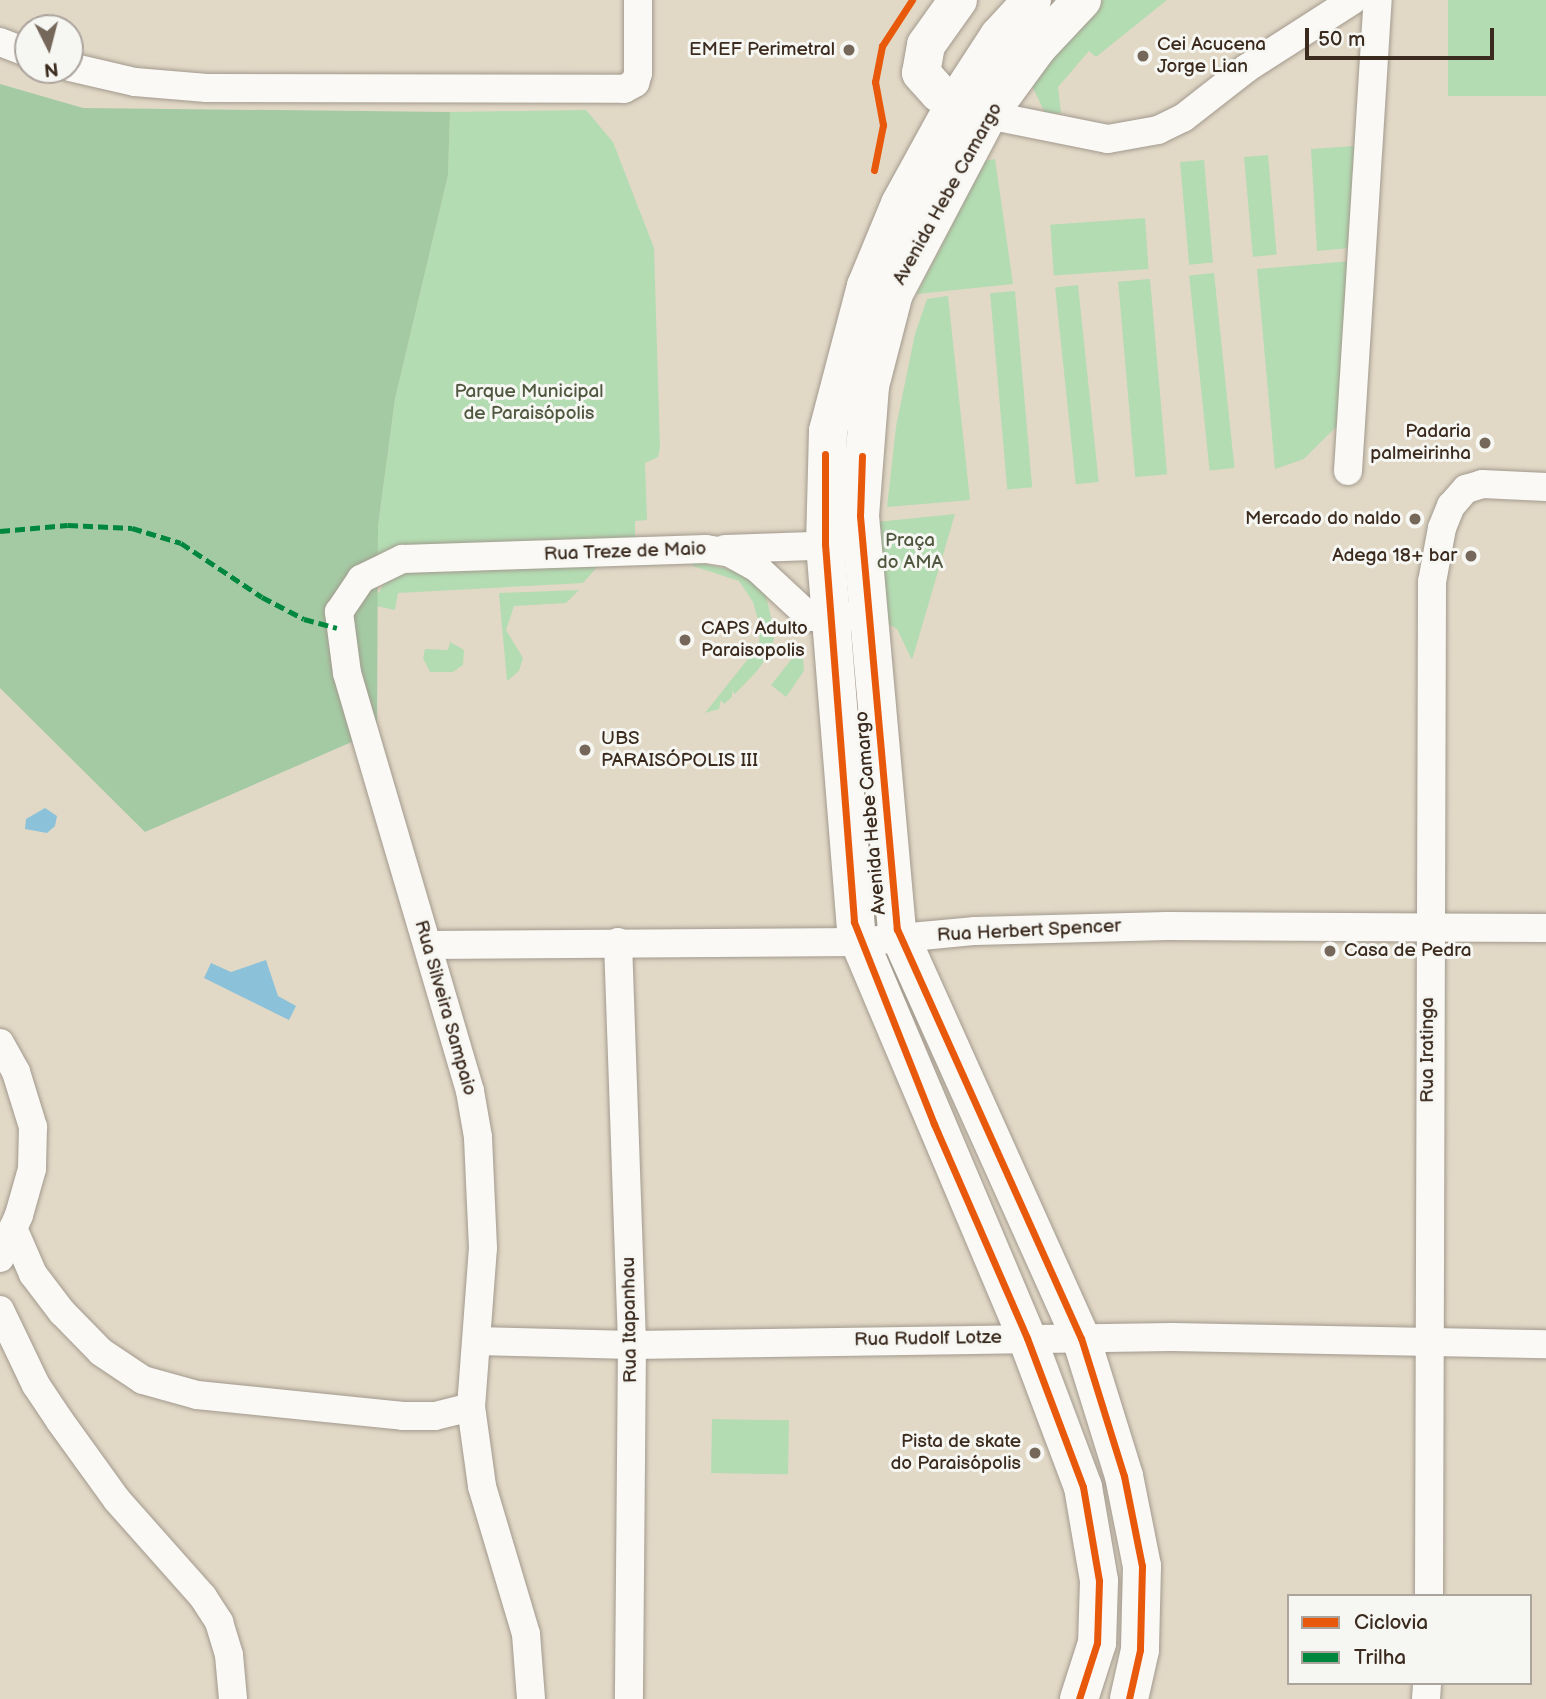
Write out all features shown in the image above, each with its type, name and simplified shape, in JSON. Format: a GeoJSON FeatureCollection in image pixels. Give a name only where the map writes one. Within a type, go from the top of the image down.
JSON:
{"type":"FeatureCollection","features":[{"type":"Feature","properties":{"kind":"main road"},"geometry":{"type":"LineString","coordinates":[[958,0],[926,45],[919,65],[924,78],[972,108]]}},
{"type":"Feature","properties":{"kind":"main road","name":"Avenida Hebe Camargo"},"geometry":{"type":"LineString","coordinates":[[1032,0],[999,36],[972,108],[894,293],[870,386],[863,444],[863,544],[894,917],[900,938],[937,1011],[1081,1338],[1124,1476],[1142,1566],[1140,1650],[1129,1699]]}},
{"type":"Feature","properties":{"kind":"main road","name":"Avenida Hebe Camargo"},"geometry":{"type":"LineString","coordinates":[[1079,1699],[1097,1643],[1099,1581],[1083,1487],[1027,1338],[858,942],[825,545],[828,431],[866,286],[900,204],[972,108],[1037,48],[1082,0]]}},
{"type":"Feature","properties":{"kind":"street"},"geometry":{"type":"LineString","coordinates":[[84,70],[135,82],[197,88],[624,89],[635,83],[638,73],[638,0]]}},
{"type":"Feature","properties":{"kind":"street"},"geometry":{"type":"LineString","coordinates":[[972,108],[1108,139],[1158,130],[1183,118],[1247,68],[1353,0]]}},
{"type":"Feature","properties":{"kind":"street"},"geometry":{"type":"LineString","coordinates":[[1348,471],[1378,0]]}},
{"type":"Feature","properties":{"kind":"street","name":"Rua Iratinga"},"geometry":{"type":"LineString","coordinates":[[1429,1594],[1428,928],[1432,582],[1442,528],[1451,506],[1473,486],[1546,487]]}},
{"type":"Feature","properties":{"kind":"street"},"geometry":{"type":"LineString","coordinates":[[719,550],[863,544]]}},
{"type":"Feature","properties":{"kind":"street","name":"Rua Treze de Maio"},"geometry":{"type":"LineString","coordinates":[[361,579],[402,559],[719,550],[757,568],[810,617],[870,615]]}},
{"type":"Feature","properties":{"kind":"street","name":"Rua Silveira Sampaio"},"geometry":{"type":"LineString","coordinates":[[361,579],[341,607],[339,638],[463,1057],[478,1137],[483,1248],[471,1407],[482,1486],[526,1634],[531,1699]]}},
{"type":"Feature","properties":{"kind":"street","name":"Rua Herbert Spencer"},"geometry":{"type":"LineString","coordinates":[[428,945],[858,942],[1167,926],[1546,928]]}},
{"type":"Feature","properties":{"kind":"street","name":"Rua Itapanhau"},"geometry":{"type":"LineString","coordinates":[[618,942],[632,1345],[629,1699]]}},
{"type":"Feature","properties":{"kind":"street"},"geometry":{"type":"LineString","coordinates":[[0,1043],[16,1072],[33,1128],[32,1169],[0,1258]]}},
{"type":"Feature","properties":{"kind":"street"},"geometry":{"type":"LineString","coordinates":[[13,1228],[33,1274],[62,1312],[101,1352],[144,1380],[197,1395],[389,1415],[435,1416],[471,1407]]}},
{"type":"Feature","properties":{"kind":"street"},"geometry":{"type":"LineString","coordinates":[[0,1310],[36,1385],[60,1422],[117,1500],[203,1597],[219,1622],[229,1655],[233,1699]]}},
{"type":"Feature","properties":{"kind":"street","name":"Rua Rudolf Lotze"},"geometry":{"type":"LineString","coordinates":[[477,1341],[632,1345],[1081,1338],[1546,1344]]}},
{"type":"Feature","properties":{"kind":"green space"},"geometry":{"type":"Polygon","coordinates":[[[1103,0],[1167,0],[1096,57],[1089,51],[1058,87],[1061,113],[1046,115],[1030,82],[1103,0]]]}},
{"type":"Feature","properties":{"kind":"green space"},"geometry":{"type":"Polygon","coordinates":[[[1448,0],[1546,0],[1546,96],[1448,96],[1448,0]]]}},
{"type":"Feature","properties":{"kind":"green space"},"geometry":{"type":"Polygon","coordinates":[[[0,84],[83,108],[450,112],[448,175],[395,399],[378,526],[377,731],[145,832],[0,688],[0,84]]]}},
{"type":"Feature","properties":{"kind":"green space","name":"Parque Municipal de Paraisópolis"},"geometry":{"type":"Polygon","coordinates":[[[586,110],[613,142],[654,248],[660,448],[658,457],[645,463],[647,520],[635,521],[635,544],[378,563],[378,526],[395,399],[448,175],[450,112],[586,110]]]}},
{"type":"Feature","properties":{"kind":"green space"},"geometry":{"type":"Polygon","coordinates":[[[1354,146],[1350,248],[1317,251],[1311,149],[1354,146]]]}},
{"type":"Feature","properties":{"kind":"green space"},"geometry":{"type":"Polygon","coordinates":[[[1268,155],[1277,255],[1253,257],[1244,157],[1268,155]]]}},
{"type":"Feature","properties":{"kind":"green space"},"geometry":{"type":"Polygon","coordinates":[[[995,159],[1013,284],[917,294],[985,161],[995,159]]]}},
{"type":"Feature","properties":{"kind":"green space"},"geometry":{"type":"Polygon","coordinates":[[[1204,160],[1213,263],[1189,265],[1180,162],[1204,160]]]}},
{"type":"Feature","properties":{"kind":"green space"},"geometry":{"type":"Polygon","coordinates":[[[1145,218],[1149,269],[1054,276],[1050,225],[1145,218]]]}},
{"type":"Feature","properties":{"kind":"green space"},"geometry":{"type":"Polygon","coordinates":[[[1351,261],[1340,423],[1304,459],[1275,469],[1257,269],[1351,261]]]}},
{"type":"Feature","properties":{"kind":"green space"},"geometry":{"type":"Polygon","coordinates":[[[1214,273],[1234,468],[1210,471],[1189,276],[1214,273]]]}},
{"type":"Feature","properties":{"kind":"green space"},"geometry":{"type":"Polygon","coordinates":[[[1150,279],[1167,474],[1135,477],[1118,282],[1150,279]]]}},
{"type":"Feature","properties":{"kind":"green space"},"geometry":{"type":"Polygon","coordinates":[[[1078,285],[1099,482],[1076,484],[1055,287],[1078,285]]]}},
{"type":"Feature","properties":{"kind":"green space"},"geometry":{"type":"Polygon","coordinates":[[[1015,291],[1032,487],[1007,489],[990,293],[1015,291]]]}},
{"type":"Feature","properties":{"kind":"green space"},"geometry":{"type":"Polygon","coordinates":[[[948,296],[970,500],[887,507],[896,427],[915,334],[927,299],[948,296]]]}},
{"type":"Feature","properties":{"kind":"green space","name":"Praça do AMA"},"geometry":{"type":"Polygon","coordinates":[[[955,514],[912,660],[897,629],[887,623],[876,522],[955,514]]]}},
{"type":"Feature","properties":{"kind":"green space"},"geometry":{"type":"Polygon","coordinates":[[[692,562],[743,572],[765,592],[775,634],[770,653],[757,671],[735,694],[732,691],[732,697],[724,704],[721,700],[719,709],[705,713],[759,645],[760,627],[753,602],[739,581],[693,566],[692,562]]]}},
{"type":"Feature","properties":{"kind":"green space"},"geometry":{"type":"Polygon","coordinates":[[[598,566],[583,583],[398,593],[395,610],[372,605],[371,592],[379,593],[385,581],[408,572],[598,566]]]}},
{"type":"Feature","properties":{"kind":"green space"},"geometry":{"type":"Polygon","coordinates":[[[579,590],[566,603],[514,606],[506,630],[523,658],[519,671],[507,681],[499,593],[579,590]]]}},
{"type":"Feature","properties":{"kind":"green space"},"geometry":{"type":"Polygon","coordinates":[[[450,642],[464,650],[463,665],[453,672],[430,672],[423,658],[425,649],[448,650],[450,642]]]}},
{"type":"Feature","properties":{"kind":"green space"},"geometry":{"type":"Polygon","coordinates":[[[802,646],[804,671],[786,697],[771,685],[802,646]]]}},
{"type":"Feature","properties":{"kind":"green space"},"geometry":{"type":"Polygon","coordinates":[[[712,1419],[789,1420],[788,1474],[711,1473],[712,1419]]]}},
{"type":"Feature","properties":{"kind":"water"},"geometry":{"type":"Polygon","coordinates":[[[45,808],[57,816],[55,826],[47,833],[25,829],[26,819],[45,808]]]}},
{"type":"Feature","properties":{"kind":"water"},"geometry":{"type":"Polygon","coordinates":[[[266,960],[278,996],[296,1006],[289,1020],[204,978],[211,963],[231,972],[266,960]]]}},
{"type":"Feature","properties":{"kind":"marked path"},"geometry":{"type":"LineString","coordinates":[[0,531],[68,525],[132,528],[181,543],[262,597],[304,619],[337,628]]}},
{"type":"Feature","properties":{"kind":"cycle path"},"geometry":{"type":"LineString","coordinates":[[874,170],[883,125],[875,82],[882,46],[912,0]]}},
{"type":"Feature","properties":{"kind":"cycle path"},"geometry":{"type":"LineString","coordinates":[[825,454],[825,544],[854,922],[934,1124],[1027,1338],[1083,1487],[1099,1581],[1097,1643],[1079,1699]]}},
{"type":"Feature","properties":{"kind":"cycle path"},"geometry":{"type":"LineString","coordinates":[[862,456],[860,516],[897,929],[1081,1338],[1124,1476],[1142,1566],[1140,1650],[1129,1699]]}},
{"type":"Feature","properties":{"kind":"place","name":"EMEF Perimetral"},"geometry":{"type":"Point","coordinates":[849,50]}},
{"type":"Feature","properties":{"kind":"place","name":"Cei Acucena Jorge Lian"},"geometry":{"type":"Point","coordinates":[1143,56]}},
{"type":"Feature","properties":{"kind":"place","name":"Padaria palmeirinha"},"geometry":{"type":"Point","coordinates":[1485,443]}},
{"type":"Feature","properties":{"kind":"place","name":"Mercado do naldo"},"geometry":{"type":"Point","coordinates":[1415,519]}},
{"type":"Feature","properties":{"kind":"place","name":"Adega 18+ bar"},"geometry":{"type":"Point","coordinates":[1471,556]}},
{"type":"Feature","properties":{"kind":"place","name":"CAPS Adulto Paraisopolis"},"geometry":{"type":"Point","coordinates":[685,640]}},
{"type":"Feature","properties":{"kind":"place","name":"UBS PARAISÓPOLIS III"},"geometry":{"type":"Point","coordinates":[585,750]}},
{"type":"Feature","properties":{"kind":"place","name":"Casa de Pedra"},"geometry":{"type":"Point","coordinates":[1330,951]}},
{"type":"Feature","properties":{"kind":"place","name":"Pista de skate do Paraisópolis"},"geometry":{"type":"Point","coordinates":[1035,1453]}}]}
